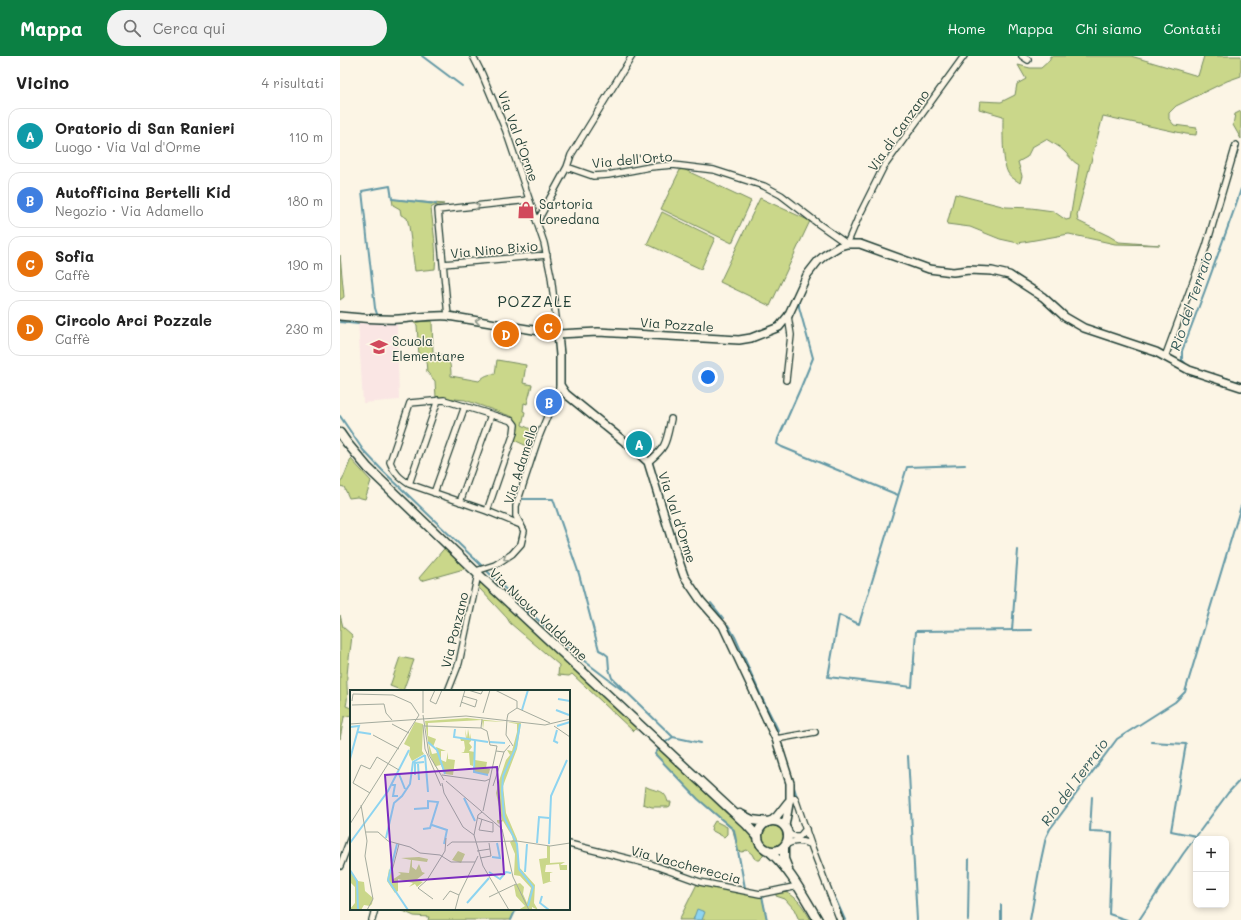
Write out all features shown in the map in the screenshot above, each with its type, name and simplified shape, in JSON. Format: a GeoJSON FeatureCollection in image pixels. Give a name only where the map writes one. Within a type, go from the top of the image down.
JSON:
{"type":"FeatureCollection","features":[{"type":"Feature","properties":{"kind":"main road","name":"Via Nuova Valdorme"},"geometry":{"type":"LineString","coordinates":[[340,433],[368,468],[477,573],[746,824],[758,837],[761,845],[775,856],[789,873],[818,920]]}},
{"type":"Feature","properties":{"kind":"main road","name":"Via Nuova Valdorme"},"geometry":{"type":"LineString","coordinates":[[728,807],[743,817],[752,820],[776,821],[782,823],[787,829],[788,841],[785,846],[784,859],[789,873]]}},
{"type":"Feature","properties":{"kind":"main road"},"geometry":{"type":"LineString","coordinates":[[758,837],[761,826],[769,821]]}},
{"type":"Feature","properties":{"kind":"main road"},"geometry":{"type":"LineString","coordinates":[[768,850],[776,851],[785,846]]}},
{"type":"Feature","properties":{"kind":"street","name":"Via Val d'Orme"},"geometry":{"type":"LineString","coordinates":[[473,56],[494,100],[506,131],[544,243],[551,276],[558,334],[560,385],[566,394],[648,462],[684,576],[701,601],[723,626],[776,739],[790,783],[792,798],[806,830],[840,920]]}},
{"type":"Feature","properties":{"kind":"street"},"geometry":{"type":"LineString","coordinates":[[537,222],[572,155],[632,56]]}},
{"type":"Feature","properties":{"kind":"street","name":"Via di Canzano"},"geometry":{"type":"LineString","coordinates":[[848,244],[858,218],[883,168],[964,56]]}},
{"type":"Feature","properties":{"kind":"street"},"geometry":{"type":"LineString","coordinates":[[1022,56],[1028,60]]}},
{"type":"Feature","properties":{"kind":"street"},"geometry":{"type":"LineString","coordinates":[[1165,357],[1206,247],[1236,145]]}},
{"type":"Feature","properties":{"kind":"street","name":"Via dell'Orto"},"geometry":{"type":"LineString","coordinates":[[566,167],[593,176],[673,165],[714,170],[764,186],[781,196],[848,244]]}},
{"type":"Feature","properties":{"kind":"street"},"geometry":{"type":"LineString","coordinates":[[448,316],[438,210],[529,200]]}},
{"type":"Feature","properties":{"kind":"street"},"geometry":{"type":"LineString","coordinates":[[848,244],[860,244],[929,269],[953,272],[969,270],[992,271],[1009,275],[1043,297],[1065,317],[1084,328],[1156,352],[1189,370],[1241,386]]}},
{"type":"Feature","properties":{"kind":"street","name":"Via Pozzale"},"geometry":{"type":"LineString","coordinates":[[340,316],[364,319],[389,319],[448,316],[558,334],[598,332],[739,340],[751,338],[775,330],[779,327],[788,316],[807,275],[818,261],[833,250],[848,244]]}},
{"type":"Feature","properties":{"kind":"street","name":"Via Nino Bixio"},"geometry":{"type":"LineString","coordinates":[[443,264],[547,255]]}},
{"type":"Feature","properties":{"kind":"street"},"geometry":{"type":"LineString","coordinates":[[786,380],[791,335],[788,316]]}},
{"type":"Feature","properties":{"kind":"street","name":"Via Adamello"},"geometry":{"type":"LineString","coordinates":[[522,528],[516,516],[516,506],[538,439],[560,385]]}},
{"type":"Feature","properties":{"kind":"street"},"geometry":{"type":"LineString","coordinates":[[409,484],[438,400]]}},
{"type":"Feature","properties":{"kind":"street"},"geometry":{"type":"LineString","coordinates":[[477,573],[495,565],[512,554],[521,544],[522,528],[487,511],[409,484],[398,477],[390,462],[410,403],[444,400],[512,421],[515,425],[514,433],[487,511]]}},
{"type":"Feature","properties":{"kind":"street"},"geometry":{"type":"LineString","coordinates":[[434,493],[465,406]]}},
{"type":"Feature","properties":{"kind":"street"},"geometry":{"type":"LineString","coordinates":[[460,502],[491,415]]}},
{"type":"Feature","properties":{"kind":"street"},"geometry":{"type":"LineString","coordinates":[[648,462],[658,454],[666,443],[671,420]]}},
{"type":"Feature","properties":{"kind":"street","name":"Via Ponzano"},"geometry":{"type":"LineString","coordinates":[[448,690],[460,660],[477,573]]}},
{"type":"Feature","properties":{"kind":"street"},"geometry":{"type":"LineString","coordinates":[[776,739],[815,732]]}},
{"type":"Feature","properties":{"kind":"street","name":"Via Val d'Orme"},"geometry":{"type":"LineString","coordinates":[[787,829],[792,798]]}},
{"type":"Feature","properties":{"kind":"street"},"geometry":{"type":"LineString","coordinates":[[769,821],[782,810],[792,798]]}},
{"type":"Feature","properties":{"kind":"street"},"geometry":{"type":"LineString","coordinates":[[787,829],[793,836],[800,836],[806,830]]}},
{"type":"Feature","properties":{"kind":"street"},"geometry":{"type":"LineString","coordinates":[[340,866],[350,840]]}},
{"type":"Feature","properties":{"kind":"street"},"geometry":{"type":"LineString","coordinates":[[785,846],[793,841],[801,841],[811,845]]}},
{"type":"Feature","properties":{"kind":"street","name":"Via Vacchereccia"},"geometry":{"type":"LineString","coordinates":[[570,844],[652,865],[700,882],[760,894],[798,886]]}},
{"type":"Feature","properties":{"kind":"street"},"geometry":{"type":"LineString","coordinates":[[372,920],[374,910]]}},
{"type":"Feature","properties":{"kind":"shaded area","name":"Scuola Elementare"},"geometry":{"type":"Polygon","coordinates":[[[358,321],[397,322],[399,400],[363,403],[358,321]]]}},
{"type":"Feature","properties":{"kind":"green space"},"geometry":{"type":"Polygon","coordinates":[[[1050,56],[1131,56],[1198,76],[1204,56],[1241,56],[1241,76],[1227,81],[1176,106],[1169,113],[1169,119],[1174,125],[1197,128],[1196,135],[1103,116],[1077,215],[1078,221],[1119,242],[1160,245],[1115,244],[1069,234],[1018,243],[1000,239],[970,227],[947,224],[955,194],[1006,207],[1053,211],[1066,220],[1070,219],[1079,165],[1073,161],[1061,148],[1046,139],[1032,147],[1027,157],[1018,162],[1022,176],[1020,183],[1010,176],[1006,168],[1003,145],[1003,116],[979,109],[980,101],[1001,102],[1015,95],[1017,84],[1026,79],[1018,65],[1030,68],[1041,68],[1050,60],[1050,56]]]}},
{"type":"Feature","properties":{"kind":"green space"},"geometry":{"type":"Polygon","coordinates":[[[1241,111],[1241,139],[1233,125],[1235,114],[1241,111]]]}},
{"type":"Feature","properties":{"kind":"green space"},"geometry":{"type":"Polygon","coordinates":[[[681,168],[751,201],[732,243],[661,209],[681,168]]]}},
{"type":"Feature","properties":{"kind":"green space"},"geometry":{"type":"Polygon","coordinates":[[[760,198],[810,221],[770,306],[720,282],[760,198]]]}},
{"type":"Feature","properties":{"kind":"green space"},"geometry":{"type":"Polygon","coordinates":[[[392,199],[444,204],[431,208],[435,246],[435,269],[415,271],[407,218],[401,215],[400,209],[393,205],[392,199]]]}},
{"type":"Feature","properties":{"kind":"green space"},"geometry":{"type":"Polygon","coordinates":[[[662,212],[715,238],[701,269],[647,244],[662,212]]]}},
{"type":"Feature","properties":{"kind":"green space"},"geometry":{"type":"Polygon","coordinates":[[[340,255],[344,297],[340,300],[340,255]]]}},
{"type":"Feature","properties":{"kind":"green space"},"geometry":{"type":"Polygon","coordinates":[[[432,321],[433,353],[446,357],[450,363],[451,376],[479,381],[490,374],[495,374],[497,360],[526,365],[523,383],[532,385],[527,404],[524,403],[523,411],[525,412],[522,425],[537,432],[531,448],[512,439],[517,423],[514,421],[513,417],[465,400],[436,397],[435,381],[427,372],[426,360],[419,356],[417,325],[413,322],[432,321]]]}},
{"type":"Feature","properties":{"kind":"green space"},"geometry":{"type":"Polygon","coordinates":[[[351,459],[371,481],[365,499],[357,497],[349,498],[344,487],[340,486],[340,481],[342,481],[351,459]]]}},
{"type":"Feature","properties":{"kind":"green space"},"geometry":{"type":"Polygon","coordinates":[[[448,544],[471,567],[421,581],[419,578],[448,544]]]}},
{"type":"Feature","properties":{"kind":"green space"},"geometry":{"type":"Polygon","coordinates":[[[480,583],[485,585],[637,728],[633,731],[572,674],[569,676],[558,675],[559,665],[510,623],[480,589],[477,588],[480,583]]]}},
{"type":"Feature","properties":{"kind":"green space"},"geometry":{"type":"Polygon","coordinates":[[[340,615],[343,627],[352,635],[347,675],[346,706],[350,708],[350,715],[344,717],[340,739],[340,615]]]}},
{"type":"Feature","properties":{"kind":"green space"},"geometry":{"type":"Polygon","coordinates":[[[400,657],[414,660],[403,690],[390,686],[400,657]]]}},
{"type":"Feature","properties":{"kind":"green space"},"geometry":{"type":"Polygon","coordinates":[[[659,748],[726,813],[741,824],[750,834],[756,847],[764,853],[760,860],[754,858],[747,850],[742,852],[738,851],[733,830],[698,799],[655,754],[659,748]]]}},
{"type":"Feature","properties":{"kind":"green space"},"geometry":{"type":"Polygon","coordinates":[[[645,786],[662,792],[668,802],[671,802],[670,806],[652,807],[643,804],[645,786]]]}},
{"type":"Feature","properties":{"kind":"green space"},"geometry":{"type":"Polygon","coordinates":[[[715,821],[727,827],[727,834],[724,837],[711,830],[715,821]]]}},
{"type":"Feature","properties":{"kind":"green space"},"geometry":{"type":"Polygon","coordinates":[[[774,824],[779,825],[785,831],[785,841],[779,847],[774,848],[769,847],[763,841],[762,836],[763,831],[769,825],[774,824]]]}},
{"type":"Feature","properties":{"kind":"green space"},"geometry":{"type":"Polygon","coordinates":[[[700,882],[762,896],[767,920],[679,920],[697,884],[700,882]]]}},
{"type":"Feature","properties":{"kind":"green space"},"geometry":{"type":"Polygon","coordinates":[[[782,892],[795,898],[811,920],[799,920],[794,909],[785,899],[776,896],[776,894],[782,892]]]}},
{"type":"Feature","properties":{"kind":"green space"},"geometry":{"type":"Polygon","coordinates":[[[401,910],[516,910],[511,920],[428,920],[429,917],[414,916],[401,910]]]}},
{"type":"Feature","properties":{"kind":"water"},"geometry":{"type":"Polygon","coordinates":[[[697,909],[705,912],[702,920],[693,920],[697,909]]]}},
{"type":"Feature","properties":{"kind":"waterway"},"geometry":{"type":"LineString","coordinates":[[422,56],[462,86]]}},
{"type":"Feature","properties":{"kind":"waterway"},"geometry":{"type":"LineString","coordinates":[[377,314],[375,308],[362,191],[390,186],[392,199],[436,204]]}},
{"type":"Feature","properties":{"kind":"waterway","name":"Rio del Terraio"},"geometry":{"type":"LineString","coordinates":[[1188,366],[1182,360],[1182,351],[1241,189]]}},
{"type":"Feature","properties":{"kind":"waterway"},"geometry":{"type":"LineString","coordinates":[[799,299],[799,307],[813,358],[777,444],[898,495]]}},
{"type":"Feature","properties":{"kind":"waterway"},"geometry":{"type":"LineString","coordinates":[[340,322],[358,324]]}},
{"type":"Feature","properties":{"kind":"waterway","name":"Rio del Terraio"},"geometry":{"type":"LineString","coordinates":[[1223,377],[1238,382]]}},
{"type":"Feature","properties":{"kind":"waterway"},"geometry":{"type":"LineString","coordinates":[[340,416],[363,450],[482,566]]}},
{"type":"Feature","properties":{"kind":"waterway"},"geometry":{"type":"LineString","coordinates":[[965,465],[907,467],[859,624],[839,615],[828,677],[912,687],[916,631],[1032,630]]}},
{"type":"Feature","properties":{"kind":"waterway"},"geometry":{"type":"LineString","coordinates":[[523,499],[553,499],[579,574],[599,650],[608,656],[609,669],[612,678],[673,737],[701,743]]}},
{"type":"Feature","properties":{"kind":"waterway","name":"Rio del Terraio"},"geometry":{"type":"LineString","coordinates":[[1030,920],[1046,837],[1050,829],[1117,739],[1175,702],[1185,692],[1241,506]]}},
{"type":"Feature","properties":{"kind":"waterway"},"geometry":{"type":"LineString","coordinates":[[1012,630],[1018,550]]}},
{"type":"Feature","properties":{"kind":"waterway"},"geometry":{"type":"LineString","coordinates":[[487,571],[579,657],[625,692]]}},
{"type":"Feature","properties":{"kind":"waterway"},"geometry":{"type":"LineString","coordinates":[[711,603],[723,618]]}},
{"type":"Feature","properties":{"kind":"waterway"},"geometry":{"type":"LineString","coordinates":[[728,625],[778,730]]}},
{"type":"Feature","properties":{"kind":"waterway"},"geometry":{"type":"LineString","coordinates":[[663,744],[673,737]]}},
{"type":"Feature","properties":{"kind":"waterway"},"geometry":{"type":"LineString","coordinates":[[1151,742],[1186,744],[1171,831],[1196,836]]}},
{"type":"Feature","properties":{"kind":"waterway"},"geometry":{"type":"LineString","coordinates":[[660,747],[655,754],[698,799],[734,830],[745,888]]}},
{"type":"Feature","properties":{"kind":"waterway"},"geometry":{"type":"LineString","coordinates":[[908,756],[917,920]]}},
{"type":"Feature","properties":{"kind":"waterway"},"geometry":{"type":"LineString","coordinates":[[1139,920],[1183,854],[1228,793],[1241,779]]}},
{"type":"Feature","properties":{"kind":"waterway"},"geometry":{"type":"LineString","coordinates":[[793,784],[797,797]]}},
{"type":"Feature","properties":{"kind":"waterway"},"geometry":{"type":"LineString","coordinates":[[1092,797],[1090,831],[1112,832],[1109,914],[1127,920]]}},
{"type":"Feature","properties":{"kind":"waterway"},"geometry":{"type":"LineString","coordinates":[[968,920],[969,859]]}},
{"type":"Feature","properties":{"kind":"waterway"},"geometry":{"type":"LineString","coordinates":[[824,873],[845,920]]}},
{"type":"Feature","properties":{"kind":"waterway"},"geometry":{"type":"LineString","coordinates":[[762,896],[767,920]]}},
{"type":"Feature","properties":{"kind":"waterway"},"geometry":{"type":"LineString","coordinates":[[1001,905],[1001,920]]}},
{"type":"Feature","properties":{"kind":"waterway"},"geometry":{"type":"LineString","coordinates":[[511,920],[516,910]]}},
{"type":"Feature","properties":{"kind":"place","name":"Sartoria Loredana"},"geometry":{"type":"Point","coordinates":[526,210]}},
{"type":"Feature","properties":{"kind":"place","name":"Sofia"},"geometry":{"type":"Point","coordinates":[548,327]}},
{"type":"Feature","properties":{"kind":"place","name":"Circolo Arci Pozzale"},"geometry":{"type":"Point","coordinates":[506,334]}},
{"type":"Feature","properties":{"kind":"place","name":"Scuola Elementare"},"geometry":{"type":"Point","coordinates":[379,347]}},
{"type":"Feature","properties":{"kind":"place","name":"Autofficina Bertelli Kid"},"geometry":{"type":"Point","coordinates":[549,402]}},
{"type":"Feature","properties":{"kind":"place","name":"Oratorio di San Ranieri"},"geometry":{"type":"Point","coordinates":[639,444]}},
{"type":"Feature","properties":{"kind":"district","name":"POZZALE"},"geometry":{"type":"Point","coordinates":[535,301]}}]}
